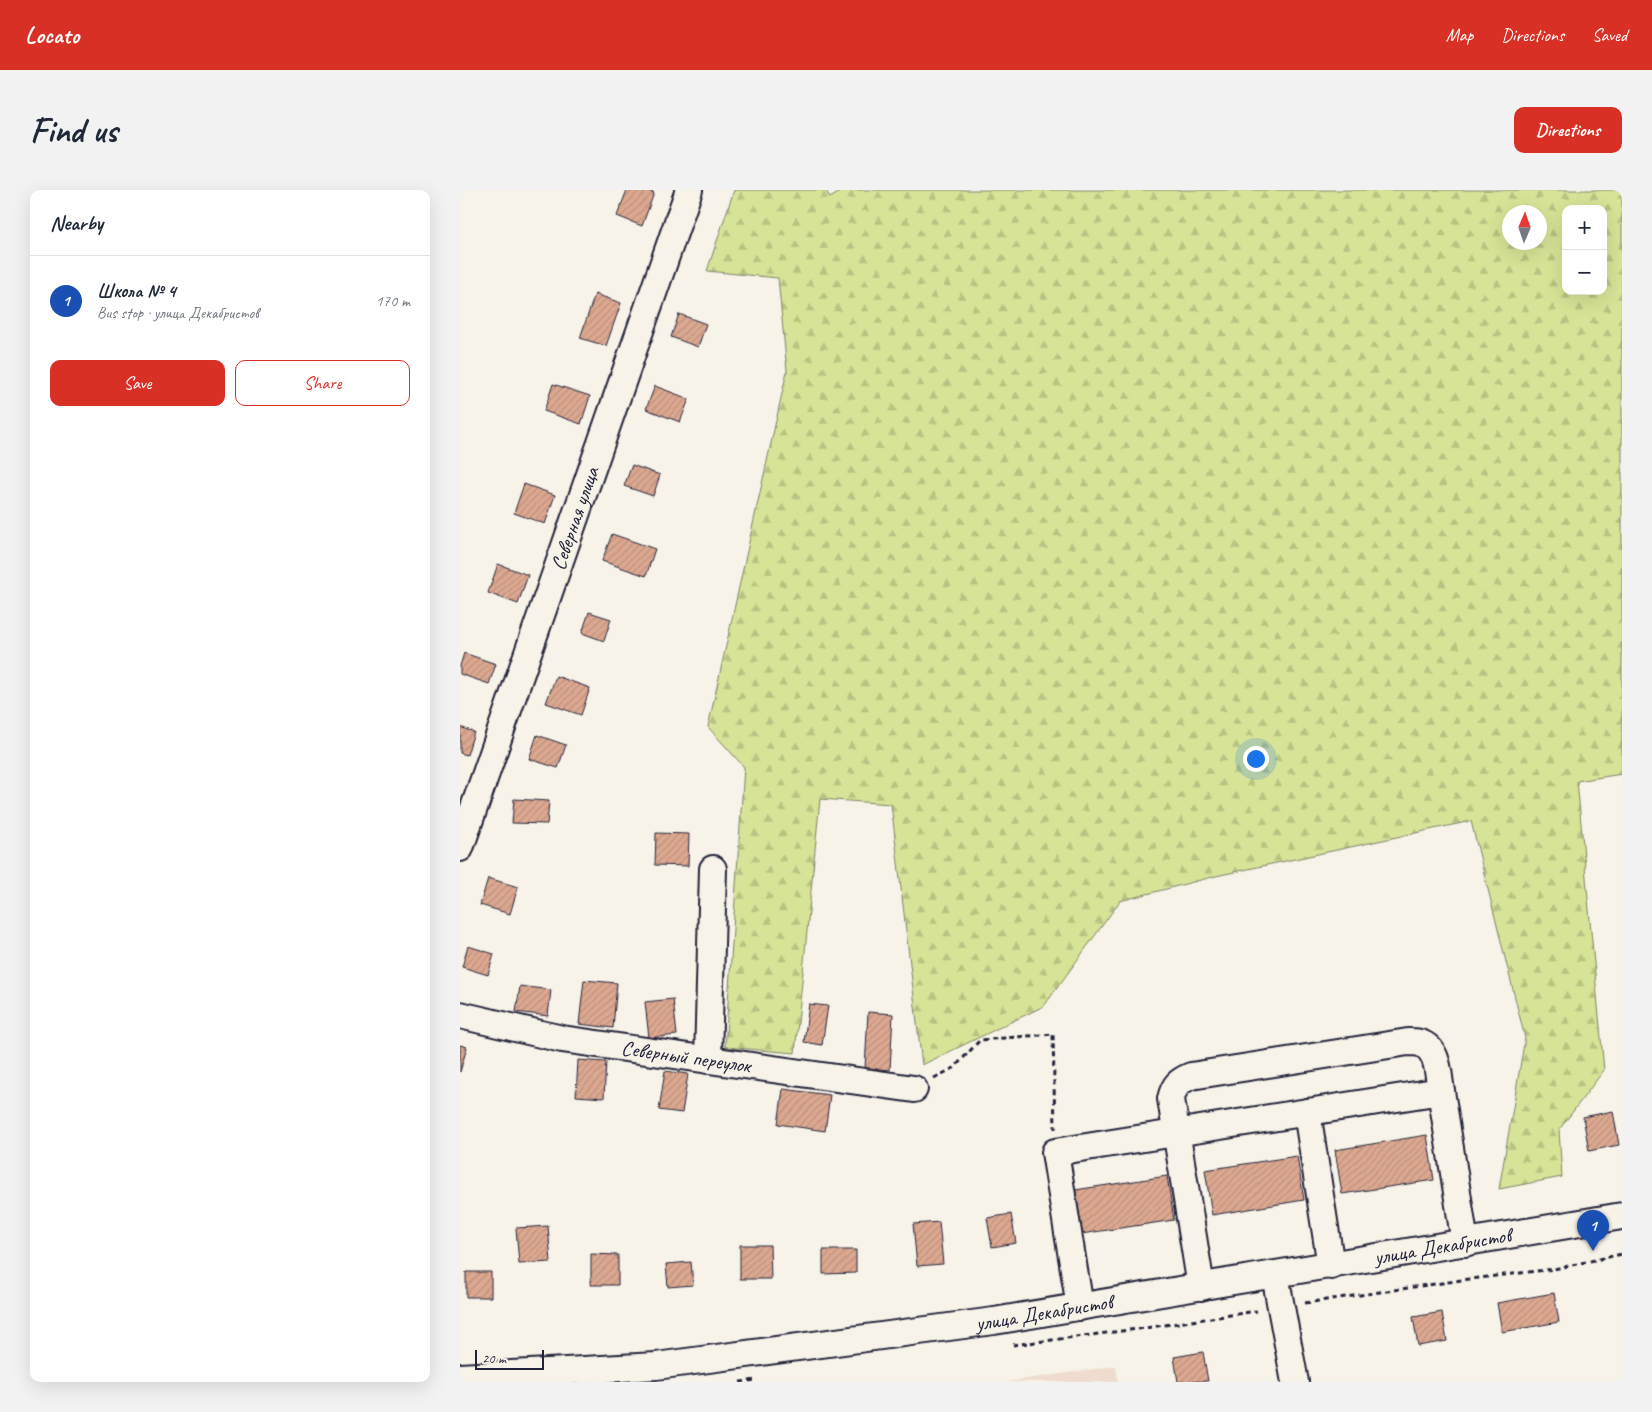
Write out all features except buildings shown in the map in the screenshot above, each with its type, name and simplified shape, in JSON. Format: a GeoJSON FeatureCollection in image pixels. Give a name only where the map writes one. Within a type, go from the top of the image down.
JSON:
{"type":"FeatureCollection","features":[{"type":"Feature","properties":{"kind":"street","name":"Северная улица"},"geometry":{"type":"LineString","coordinates":[[460,848],[689,190]]}},
{"type":"Feature","properties":{"kind":"street"},"geometry":{"type":"LineString","coordinates":[[708,1060],[713,869]]}},
{"type":"Feature","properties":{"kind":"street","name":"Северный переулок"},"geometry":{"type":"LineString","coordinates":[[460,1015],[562,1039],[914,1088]]}},
{"type":"Feature","properties":{"kind":"street"},"geometry":{"type":"LineString","coordinates":[[1201,1287],[1171,1099],[1179,1081],[1191,1076],[1408,1042],[1420,1042],[1430,1049],[1436,1058],[1465,1243]]}},
{"type":"Feature","properties":{"kind":"street"},"geometry":{"type":"LineString","coordinates":[[1080,1307],[1055,1152],[1441,1091]]}},
{"type":"Feature","properties":{"kind":"street"},"geometry":{"type":"LineString","coordinates":[[1307,1112],[1331,1266]]}},
{"type":"Feature","properties":{"kind":"street","name":"улица Декабристов"},"geometry":{"type":"LineString","coordinates":[[460,1377],[656,1366],[994,1322],[1622,1216]]}},
{"type":"Feature","properties":{"kind":"street"},"geometry":{"type":"LineString","coordinates":[[1275,1275],[1295,1382]]}},
{"type":"Feature","properties":{"kind":"path"},"geometry":{"type":"LineString","coordinates":[[914,1088],[954,1068],[980,1040],[1053,1034],[1055,1152]]}},
{"type":"Feature","properties":{"kind":"path"},"geometry":{"type":"LineString","coordinates":[[1011,1345],[1146,1328],[1462,1280],[1554,1269],[1622,1254]]}},
{"type":"Feature","properties":{"kind":"path"},"geometry":{"type":"LineString","coordinates":[[740,1382],[760,1379]]}},
{"type":"Feature","properties":{"kind":"shaded area"},"geometry":{"type":"Polygon","coordinates":[[[1116,1366],[1118,1382],[1005,1382],[1116,1366]]]}},
{"type":"Feature","properties":{"kind":"green space"},"geometry":{"type":"Polygon","coordinates":[[[734,190],[826,190],[830,198],[843,190],[1622,190],[1622,774],[1577,781],[1604,1070],[1559,1130],[1562,1177],[1499,1189],[1525,1038],[1471,821],[1216,876],[1120,901],[1044,1006],[922,1065],[891,804],[820,799],[795,1053],[725,1047],[744,767],[708,727],[787,371],[778,278],[707,271],[734,190]]]}},
{"type":"Feature","properties":{"kind":"place","name":"Школа № 4"},"geometry":{"type":"Point","coordinates":[1593,1251]}}]}
